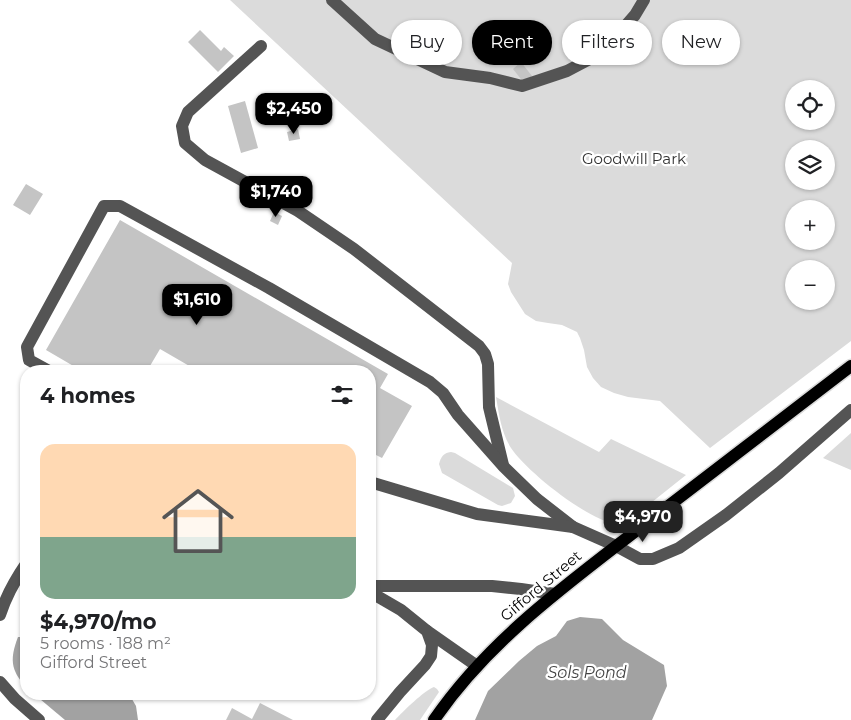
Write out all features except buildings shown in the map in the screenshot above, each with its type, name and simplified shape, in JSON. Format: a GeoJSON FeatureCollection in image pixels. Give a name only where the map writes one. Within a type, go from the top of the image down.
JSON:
{"type":"FeatureCollection","features":[{"type":"Feature","properties":{"kind":"main road","name":"Gifford Street"},"geometry":{"type":"LineString","coordinates":[[434,720],[477,666],[503,639],[555,594],[851,366]]}},
{"type":"Feature","properties":{"kind":"lane"},"geometry":{"type":"LineString","coordinates":[[332,0],[375,39],[444,72],[490,78],[522,86],[567,71],[603,52],[635,15],[644,0]]}},
{"type":"Feature","properties":{"kind":"lane"},"geometry":{"type":"LineString","coordinates":[[261,46],[188,112],[182,126],[186,144],[205,160],[298,211],[354,249],[479,346],[485,354],[488,364],[489,407],[504,467]]}},
{"type":"Feature","properties":{"kind":"lane"},"geometry":{"type":"LineString","coordinates":[[38,365],[29,360],[27,347],[104,206],[120,206],[278,293],[430,382],[443,393],[458,415],[504,467],[537,498],[573,527],[640,559],[653,559],[679,548],[726,516],[780,474],[851,410]]}},
{"type":"Feature","properties":{"kind":"lane"},"geometry":{"type":"LineString","coordinates":[[376,484],[478,514],[573,527]]}},
{"type":"Feature","properties":{"kind":"lane"},"geometry":{"type":"LineString","coordinates":[[0,615],[4,600],[20,573]]}},
{"type":"Feature","properties":{"kind":"lane"},"geometry":{"type":"LineString","coordinates":[[376,586],[492,586],[555,594]]}},
{"type":"Feature","properties":{"kind":"lane"},"geometry":{"type":"LineString","coordinates":[[376,595],[401,610],[477,666]]}},
{"type":"Feature","properties":{"kind":"lane"},"geometry":{"type":"LineString","coordinates":[[377,720],[431,656],[432,645],[427,631]]}},
{"type":"Feature","properties":{"kind":"lane"},"geometry":{"type":"LineString","coordinates":[[0,682],[39,720]]}},
{"type":"Feature","properties":{"kind":"green space","name":"Goodwill Park"},"geometry":{"type":"Polygon","coordinates":[[[230,0],[851,0],[851,341],[710,448],[660,401],[628,397],[601,387],[587,367],[584,350],[577,332],[562,325],[536,321],[525,314],[508,284],[512,263],[230,0]]]}},
{"type":"Feature","properties":{"kind":"green space"},"geometry":{"type":"Polygon","coordinates":[[[496,397],[599,452],[611,439],[686,475],[627,521],[618,524],[606,521],[576,506],[544,482],[519,458],[505,436],[496,397]]]}},
{"type":"Feature","properties":{"kind":"green space"},"geometry":{"type":"Polygon","coordinates":[[[851,433],[851,470],[823,458],[851,433]]]}},
{"type":"Feature","properties":{"kind":"green space"},"geometry":{"type":"Polygon","coordinates":[[[451,452],[513,488],[515,496],[511,503],[502,506],[498,505],[442,473],[439,464],[441,459],[444,454],[451,452]]]}},
{"type":"Feature","properties":{"kind":"green space"},"geometry":{"type":"Polygon","coordinates":[[[434,687],[439,692],[420,720],[395,720],[408,707],[434,687]]]}},
{"type":"Feature","properties":{"kind":"water","name":"Sols Pond"},"geometry":{"type":"Polygon","coordinates":[[[580,617],[602,619],[623,640],[664,665],[667,686],[652,720],[475,720],[488,691],[537,646],[556,636],[567,621],[580,617]]]}},
{"type":"Feature","properties":{"kind":"water"},"geometry":{"type":"Polygon","coordinates":[[[18,637],[20,637],[20,680],[14,669],[14,651],[18,637]]]}},
{"type":"Feature","properties":{"kind":"water"},"geometry":{"type":"Polygon","coordinates":[[[41,700],[132,700],[136,706],[138,720],[65,720],[41,700]]]}}]}
